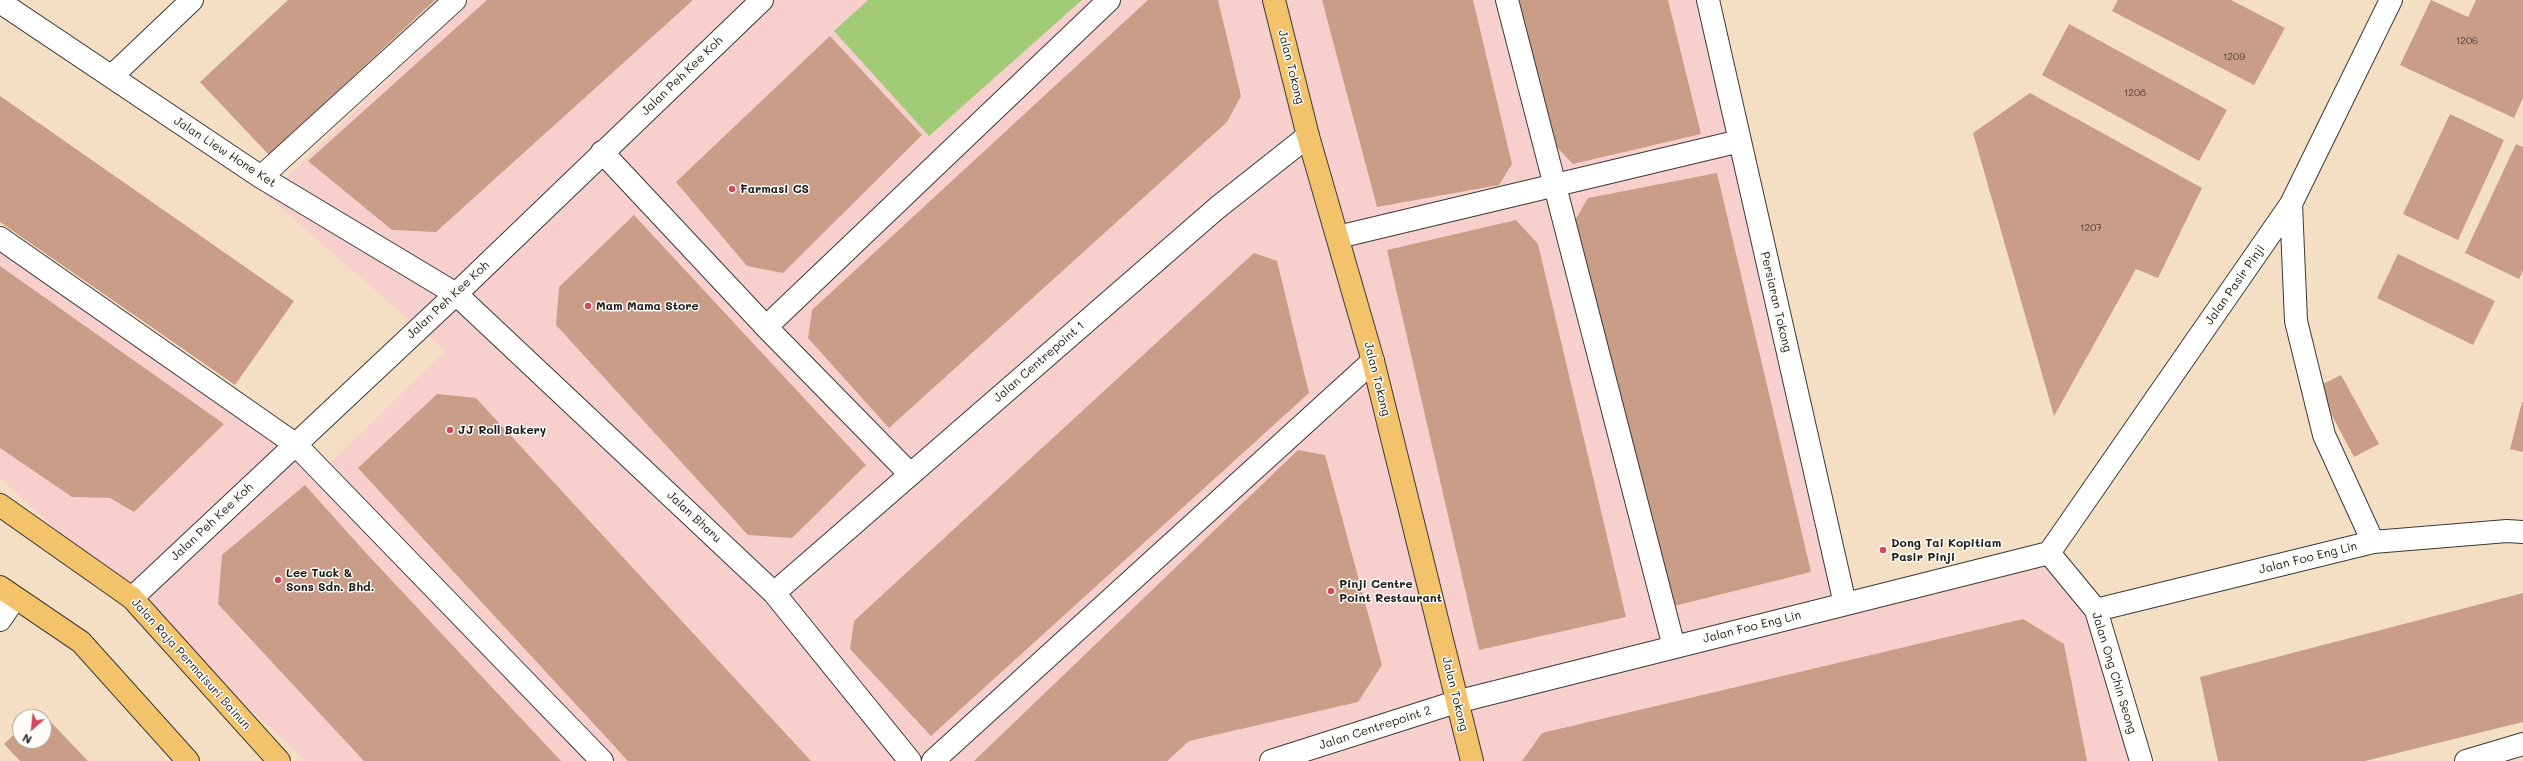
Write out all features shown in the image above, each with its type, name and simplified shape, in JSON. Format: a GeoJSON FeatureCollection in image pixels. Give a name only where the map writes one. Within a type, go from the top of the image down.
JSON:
{"type":"FeatureCollection","features":[{"type":"Feature","properties":{"kind":"main road","name":"Jalan Tokong"},"geometry":{"type":"LineString","coordinates":[[1274,0],[1308,136],[1374,361],[1456,702],[1472,761]]}},
{"type":"Feature","properties":{"kind":"main road","name":"Jalan Raja Permaisuri Bainun"},"geometry":{"type":"LineString","coordinates":[[0,505],[132,598],[279,761]]}},
{"type":"Feature","properties":{"kind":"main road"},"geometry":{"type":"LineString","coordinates":[[8,592],[81,642],[188,761]]}},
{"type":"Feature","properties":{"kind":"street"},"geometry":{"type":"LineString","coordinates":[[112,76],[192,0]]}},
{"type":"Feature","properties":{"kind":"street"},"geometry":{"type":"LineString","coordinates":[[262,177],[455,0]]}},
{"type":"Feature","properties":{"kind":"street","name":"Jalan Peh Kee Koh"},"geometry":{"type":"LineString","coordinates":[[132,598],[456,294],[602,152],[762,0]]}},
{"type":"Feature","properties":{"kind":"street"},"geometry":{"type":"LineString","coordinates":[[766,327],[1109,0]]}},
{"type":"Feature","properties":{"kind":"street"},"geometry":{"type":"LineString","coordinates":[[1507,0],[1674,647]]}},
{"type":"Feature","properties":{"kind":"street","name":"Persiaran Tokong"},"geometry":{"type":"LineString","coordinates":[[1708,0],[1845,604]]}},
{"type":"Feature","properties":{"kind":"street","name":"Jalan Pasir Pinji"},"geometry":{"type":"LineString","coordinates":[[2049,554],[2291,204],[2390,0]]}},
{"type":"Feature","properties":{"kind":"street","name":"Jalan Liew Hone Ket"},"geometry":{"type":"LineString","coordinates":[[0,2],[262,177],[456,294]]}},
{"type":"Feature","properties":{"kind":"street","name":"Jalan Centrepoint 1"},"geometry":{"type":"LineString","coordinates":[[774,593],[1217,208],[1308,136]]}},
{"type":"Feature","properties":{"kind":"street"},"geometry":{"type":"LineString","coordinates":[[1338,237],[1740,141]]}},
{"type":"Feature","properties":{"kind":"street"},"geometry":{"type":"LineString","coordinates":[[602,152],[766,327],[910,474]]}},
{"type":"Feature","properties":{"kind":"street"},"geometry":{"type":"LineString","coordinates":[[2291,204],[2296,321],[2324,435],[2373,542]]}},
{"type":"Feature","properties":{"kind":"street"},"geometry":{"type":"LineString","coordinates":[[0,238],[295,444],[602,761]]}},
{"type":"Feature","properties":{"kind":"street","name":"Jalan Bharu"},"geometry":{"type":"LineString","coordinates":[[456,294],[774,593],[910,761]]}},
{"type":"Feature","properties":{"kind":"street"},"geometry":{"type":"LineString","coordinates":[[933,761],[1374,361]]}},
{"type":"Feature","properties":{"kind":"street","name":"Jalan Foo Eng Lin"},"geometry":{"type":"LineString","coordinates":[[2096,610],[2373,542],[2507,531],[2523,532]]}},
{"type":"Feature","properties":{"kind":"street","name":"Jalan Foo Eng Lin"},"geometry":{"type":"LineString","coordinates":[[1456,702],[2049,554]]}},
{"type":"Feature","properties":{"kind":"street","name":"Jalan Ong Chin Seong"},"geometry":{"type":"LineString","coordinates":[[2049,554],[2096,610],[2141,761]]}},
{"type":"Feature","properties":{"kind":"street"},"geometry":{"type":"LineString","coordinates":[[0,620],[8,592]]}},
{"type":"Feature","properties":{"kind":"street","name":"Jalan Centrepoint 2"},"geometry":{"type":"LineString","coordinates":[[1271,761],[1456,702]]}},
{"type":"Feature","properties":{"kind":"street"},"geometry":{"type":"LineString","coordinates":[[2466,761],[2523,744]]}},
{"type":"Feature","properties":{"kind":"shaded area"},"geometry":{"type":"Polygon","coordinates":[[[470,0],[1707,0],[1847,606],[2046,555],[2096,607],[2138,761],[306,761],[0,478],[0,238],[324,469],[445,351],[267,196],[470,0]]]}},
{"type":"Feature","properties":{"kind":"green space"},"geometry":{"type":"Polygon","coordinates":[[[868,0],[1082,0],[929,136],[834,31],[868,0]]]}},
{"type":"Feature","properties":{"kind":"building"},"geometry":{"type":"Polygon","coordinates":[[[288,0],[435,0],[269,155],[200,82],[288,0]]]}},
{"type":"Feature","properties":{"kind":"building"},"geometry":{"type":"Polygon","coordinates":[[[487,0],[693,0],[436,232],[392,230],[308,161],[487,0]]]}},
{"type":"Feature","properties":{"kind":"building"},"geometry":{"type":"Polygon","coordinates":[[[1148,0],[1218,0],[1241,96],[1227,122],[889,428],[808,338],[812,310],[1148,0]]]}},
{"type":"Feature","properties":{"kind":"building"},"geometry":{"type":"Polygon","coordinates":[[[1322,0],[1473,0],[1512,164],[1499,185],[1377,207],[1322,0]]]}},
{"type":"Feature","properties":{"kind":"building"},"geometry":{"type":"Polygon","coordinates":[[[1519,0],[1668,0],[1701,134],[1573,164],[1555,145],[1519,0]]]}},
{"type":"Feature","properties":{"kind":"building"},"geometry":{"type":"Polygon","coordinates":[[[2118,0],[2231,0],[2285,28],[2254,85],[2112,11],[2118,0]]]}},
{"type":"Feature","properties":{"kind":"building"},"geometry":{"type":"Polygon","coordinates":[[[2431,0],[2468,17],[2476,0],[2523,0],[2523,98],[2514,118],[2400,65],[2431,0]]]}},
{"type":"Feature","properties":{"kind":"building"},"geometry":{"type":"Polygon","coordinates":[[[2069,24],[2227,110],[2199,161],[2042,75],[2069,24]]]}},
{"type":"Feature","properties":{"kind":"building"},"geometry":{"type":"Polygon","coordinates":[[[830,36],[922,135],[783,273],[747,266],[676,182],[830,36]]]}},
{"type":"Feature","properties":{"kind":"building"},"geometry":{"type":"Polygon","coordinates":[[[2030,93],[2202,188],[2158,278],[2136,269],[2054,416],[1973,133],[2030,93]]]}},
{"type":"Feature","properties":{"kind":"building"},"geometry":{"type":"Polygon","coordinates":[[[0,96],[294,301],[235,385],[0,222],[0,96]]]}},
{"type":"Feature","properties":{"kind":"building"},"geometry":{"type":"Polygon","coordinates":[[[2450,114],[2504,140],[2458,240],[2403,214],[2450,114]]]}},
{"type":"Feature","properties":{"kind":"building"},"geometry":{"type":"Polygon","coordinates":[[[2516,144],[2523,147],[2523,271],[2519,279],[2465,253],[2516,144]]]}},
{"type":"Feature","properties":{"kind":"building"},"geometry":{"type":"Polygon","coordinates":[[[1717,173],[1811,572],[1670,607],[1574,222],[1588,198],[1717,173]]]}},
{"type":"Feature","properties":{"kind":"building"},"geometry":{"type":"Polygon","coordinates":[[[634,215],[866,465],[792,538],[748,535],[556,325],[559,287],[634,215]]]}},
{"type":"Feature","properties":{"kind":"building"},"geometry":{"type":"Polygon","coordinates":[[[1516,220],[1538,244],[1626,617],[1479,650],[1387,250],[1516,220]]]}},
{"type":"Feature","properties":{"kind":"building"},"geometry":{"type":"Polygon","coordinates":[[[1254,253],[1277,261],[1309,393],[931,736],[850,649],[854,621],[1254,253]]]}},
{"type":"Feature","properties":{"kind":"building"},"geometry":{"type":"Polygon","coordinates":[[[2398,254],[2495,301],[2473,345],[2377,298],[2398,254]]]}},
{"type":"Feature","properties":{"kind":"building"},"geometry":{"type":"Polygon","coordinates":[[[0,266],[224,424],[134,512],[110,498],[72,497],[0,448],[0,266]]]}},
{"type":"Feature","properties":{"kind":"building"},"geometry":{"type":"Polygon","coordinates":[[[2341,375],[2379,444],[2354,457],[2317,387],[2341,375]]]}},
{"type":"Feature","properties":{"kind":"building"},"geometry":{"type":"Polygon","coordinates":[[[437,394],[476,398],[811,761],[628,761],[358,468],[437,394]]]}},
{"type":"Feature","properties":{"kind":"building"},"geometry":{"type":"Polygon","coordinates":[[[2523,402],[2523,452],[2510,449],[2523,402]]]}},
{"type":"Feature","properties":{"kind":"building"},"geometry":{"type":"Polygon","coordinates":[[[1298,450],[1325,455],[1382,665],[1358,702],[1189,741],[1167,761],[974,761],[1298,450]]]}},
{"type":"Feature","properties":{"kind":"building"},"geometry":{"type":"Polygon","coordinates":[[[305,485],[366,553],[561,761],[364,761],[218,604],[222,555],[305,485]]]}},
{"type":"Feature","properties":{"kind":"building"},"geometry":{"type":"Polygon","coordinates":[[[2523,593],[2523,722],[2365,761],[2218,761],[2200,677],[2523,593]]]}},
{"type":"Feature","properties":{"kind":"building"},"geometry":{"type":"Polygon","coordinates":[[[2023,619],[2064,644],[2087,761],[1522,761],[1542,733],[2023,619]]]}},
{"type":"Feature","properties":{"kind":"building"},"geometry":{"type":"Polygon","coordinates":[[[52,724],[88,761],[20,761],[4,744],[12,736],[12,749],[52,749],[52,724]]]}},
{"type":"Feature","properties":{"kind":"place","name":"Farmasi CS"},"geometry":{"type":"Point","coordinates":[732,189]}},
{"type":"Feature","properties":{"kind":"place","name":"Mam Mama Store"},"geometry":{"type":"Point","coordinates":[588,306]}},
{"type":"Feature","properties":{"kind":"place","name":"JJ Roll Bakery"},"geometry":{"type":"Point","coordinates":[450,430]}},
{"type":"Feature","properties":{"kind":"place","name":"Dong Tai Kopitiam Pasir Pinji"},"geometry":{"type":"Point","coordinates":[1883,550]}},
{"type":"Feature","properties":{"kind":"place","name":"Lee Tuck & Sons Sdn. Bhd."},"geometry":{"type":"Point","coordinates":[278,580]}},
{"type":"Feature","properties":{"kind":"place","name":"Pinji Centre Point Restaurant"},"geometry":{"type":"Point","coordinates":[1331,591]}}]}
